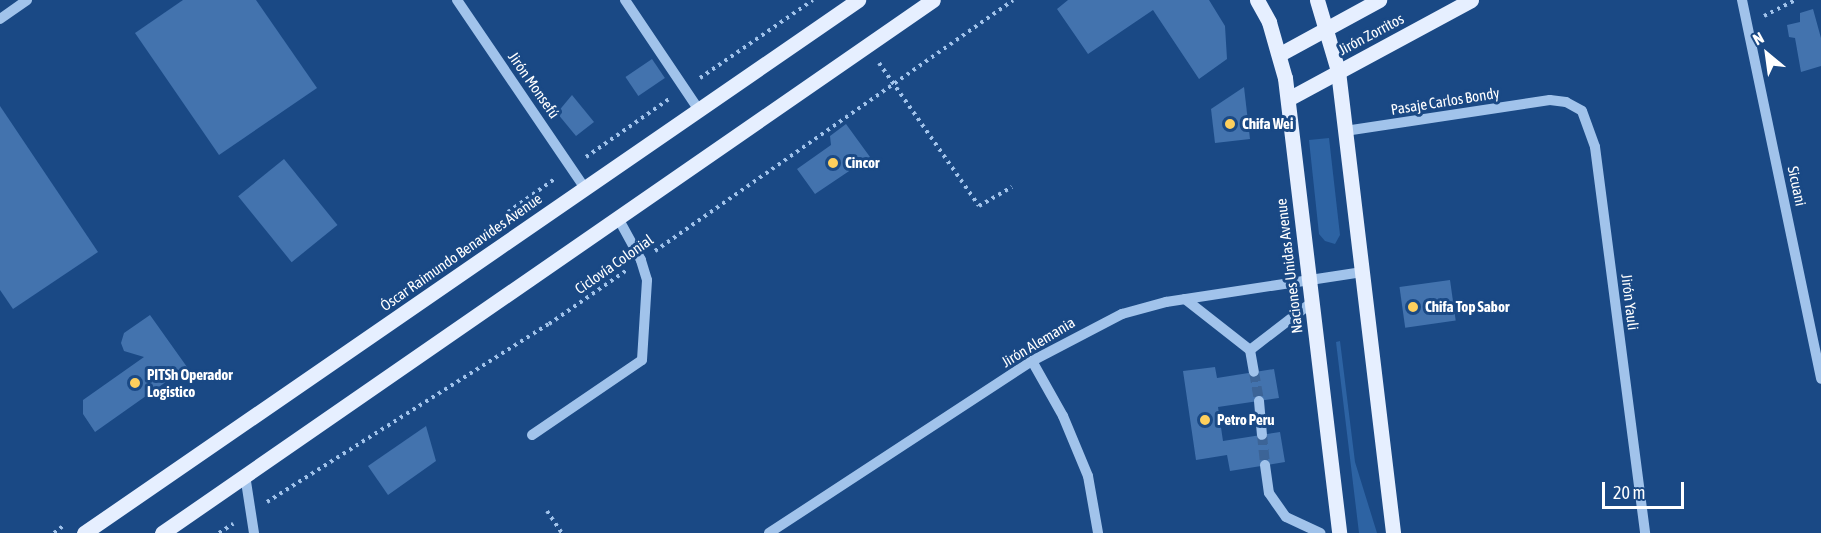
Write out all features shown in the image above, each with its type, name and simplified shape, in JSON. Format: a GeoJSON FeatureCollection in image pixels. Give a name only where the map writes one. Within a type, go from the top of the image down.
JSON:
{"type":"FeatureCollection","features":[{"type":"Feature","properties":{"kind":"main road","name":"Óscar Raimundo Benavides Avenue"},"geometry":{"type":"LineString","coordinates":[[84,533],[858,0]]}},
{"type":"Feature","properties":{"kind":"main road"},"geometry":{"type":"LineString","coordinates":[[162,533],[933,0]]}},
{"type":"Feature","properties":{"kind":"main road","name":"Naciones Unidas Avenue"},"geometry":{"type":"LineString","coordinates":[[1257,0],[1280,54],[1288,99],[1339,533]]}},
{"type":"Feature","properties":{"kind":"main road"},"geometry":{"type":"LineString","coordinates":[[1317,0],[1328,28],[1338,71],[1393,533]]}},
{"type":"Feature","properties":{"kind":"main road","name":"Jirón Zorritos"},"geometry":{"type":"LineString","coordinates":[[1280,54],[1379,0]]}},
{"type":"Feature","properties":{"kind":"main road","name":"Jirón Zorritos"},"geometry":{"type":"LineString","coordinates":[[1288,99],[1471,0]]}},
{"type":"Feature","properties":{"kind":"street"},"geometry":{"type":"LineString","coordinates":[[0,18],[27,0]]}},
{"type":"Feature","properties":{"kind":"street","name":"Jirón Monsefú"},"geometry":{"type":"LineString","coordinates":[[457,0],[585,188]]}},
{"type":"Feature","properties":{"kind":"street"},"geometry":{"type":"LineString","coordinates":[[625,0],[699,110]]}},
{"type":"Feature","properties":{"kind":"street","name":"Sicuani"},"geometry":{"type":"LineString","coordinates":[[1742,0],[1821,379]]}},
{"type":"Feature","properties":{"kind":"street","name":"Pasaje Carlos Bondy"},"geometry":{"type":"LineString","coordinates":[[1345,131],[1550,100]]}},
{"type":"Feature","properties":{"kind":"street","name":"Jirón Yauli"},"geometry":{"type":"LineString","coordinates":[[1550,100],[1566,102],[1582,111],[1595,147],[1646,533]]}},
{"type":"Feature","properties":{"kind":"street"},"geometry":{"type":"LineString","coordinates":[[532,435],[642,360],[647,280],[641,260],[618,218]]}},
{"type":"Feature","properties":{"kind":"street","name":"Jirón Alemania"},"geometry":{"type":"LineString","coordinates":[[769,533],[1032,361],[1122,314],[1185,299],[1361,272]]}},
{"type":"Feature","properties":{"kind":"street"},"geometry":{"type":"LineString","coordinates":[[1185,299],[1250,350],[1254,372]]}},
{"type":"Feature","properties":{"kind":"street"},"geometry":{"type":"LineString","coordinates":[[1250,350],[1311,303]]}},
{"type":"Feature","properties":{"kind":"street"},"geometry":{"type":"LineString","coordinates":[[1032,361],[1063,416],[1088,476],[1098,533]]}},
{"type":"Feature","properties":{"kind":"street"},"geometry":{"type":"LineString","coordinates":[[1259,401],[1262,435]]}},
{"type":"Feature","properties":{"kind":"street"},"geometry":{"type":"LineString","coordinates":[[1265,465],[1269,493],[1286,517],[1321,533]]}},
{"type":"Feature","properties":{"kind":"street"},"geometry":{"type":"LineString","coordinates":[[245,475],[254,533]]}},
{"type":"Feature","properties":{"kind":"path","name":"Ciclovía Colonial"},"geometry":{"type":"LineString","coordinates":[[219,533],[540,330],[1014,0]]}},
{"type":"Feature","properties":{"kind":"path"},"geometry":{"type":"LineString","coordinates":[[1747,24],[1795,0]]}},
{"type":"Feature","properties":{"kind":"path"},"geometry":{"type":"LineString","coordinates":[[867,46],[979,206],[1012,187]]}},
{"type":"Feature","properties":{"kind":"path"},"geometry":{"type":"LineString","coordinates":[[547,510],[562,533]]}},
{"type":"Feature","properties":{"kind":"shaded area"},"geometry":{"type":"Polygon","coordinates":[[[1329,138],[1340,235],[1335,244],[1325,241],[1319,234],[1309,140],[1329,138]]]}},
{"type":"Feature","properties":{"kind":"shaded area"},"geometry":{"type":"Polygon","coordinates":[[[1340,341],[1355,462],[1377,533],[1359,533],[1336,342],[1340,341]]]}},
{"type":"Feature","properties":{"kind":"building"},"geometry":{"type":"Polygon","coordinates":[[[183,0],[256,0],[317,88],[219,155],[135,33],[183,0]]]}},
{"type":"Feature","properties":{"kind":"building"},"geometry":{"type":"Polygon","coordinates":[[[1068,0],[1209,0],[1225,26],[1227,59],[1199,79],[1153,10],[1088,54],[1057,9],[1068,0]]]}},
{"type":"Feature","properties":{"kind":"building"},"geometry":{"type":"Polygon","coordinates":[[[1813,9],[1821,38],[1821,66],[1801,72],[1795,38],[1789,37],[1787,25],[1800,22],[1800,13],[1813,9]]]}},
{"type":"Feature","properties":{"kind":"building"},"geometry":{"type":"Polygon","coordinates":[[[652,59],[665,78],[638,96],[625,77],[652,59]]]}},
{"type":"Feature","properties":{"kind":"building","name":"Chifa Wei"},"geometry":{"type":"Polygon","coordinates":[[[1244,87],[1250,139],[1215,143],[1211,109],[1244,87]]]}},
{"type":"Feature","properties":{"kind":"building"},"geometry":{"type":"Polygon","coordinates":[[[572,95],[594,122],[576,136],[557,113],[572,95]]]}},
{"type":"Feature","properties":{"kind":"building"},"geometry":{"type":"Polygon","coordinates":[[[0,106],[98,252],[13,309],[0,290],[0,106]]]}},
{"type":"Feature","properties":{"kind":"building","name":"Cincor"},"geometry":{"type":"Polygon","coordinates":[[[846,124],[870,157],[815,194],[797,169],[831,145],[830,136],[846,124]]]}},
{"type":"Feature","properties":{"kind":"building"},"geometry":{"type":"Polygon","coordinates":[[[284,159],[337,225],[292,262],[238,196],[284,159]]]}},
{"type":"Feature","properties":{"kind":"building"},"geometry":{"type":"Polygon","coordinates":[[[1450,280],[1456,321],[1405,328],[1399,287],[1450,280]]]}},
{"type":"Feature","properties":{"kind":"building","name":"PITSh Operador Logistico"},"geometry":{"type":"Polygon","coordinates":[[[150,315],[187,367],[95,432],[83,414],[83,400],[144,357],[124,351],[121,343],[124,333],[150,315]]]}},
{"type":"Feature","properties":{"kind":"building","name":"Petro Peru"},"geometry":{"type":"Polygon","coordinates":[[[1215,367],[1217,378],[1274,369],[1279,398],[1218,407],[1223,441],[1280,432],[1285,462],[1230,471],[1227,455],[1196,460],[1183,371],[1215,367]]]}},
{"type":"Feature","properties":{"kind":"building"},"geometry":{"type":"Polygon","coordinates":[[[426,426],[436,461],[388,495],[368,466],[426,426]]]}},
{"type":"Feature","properties":{"kind":"tunnel"},"geometry":{"type":"LineString","coordinates":[[1254,372],[1259,401]]}},
{"type":"Feature","properties":{"kind":"tunnel"},"geometry":{"type":"LineString","coordinates":[[1262,435],[1265,465]]}},
{"type":"Feature","properties":{"kind":"place","name":"Chifa Wei"},"geometry":{"type":"Point","coordinates":[1230,124]}},
{"type":"Feature","properties":{"kind":"place","name":"Cincor"},"geometry":{"type":"Point","coordinates":[833,163]}},
{"type":"Feature","properties":{"kind":"place","name":"Chifa Top Sabor"},"geometry":{"type":"Point","coordinates":[1413,307]}},
{"type":"Feature","properties":{"kind":"place","name":"PITSh Operador Logistico"},"geometry":{"type":"Point","coordinates":[135,383]}},
{"type":"Feature","properties":{"kind":"place","name":"Petro Peru"},"geometry":{"type":"Point","coordinates":[1205,420]}}]}
